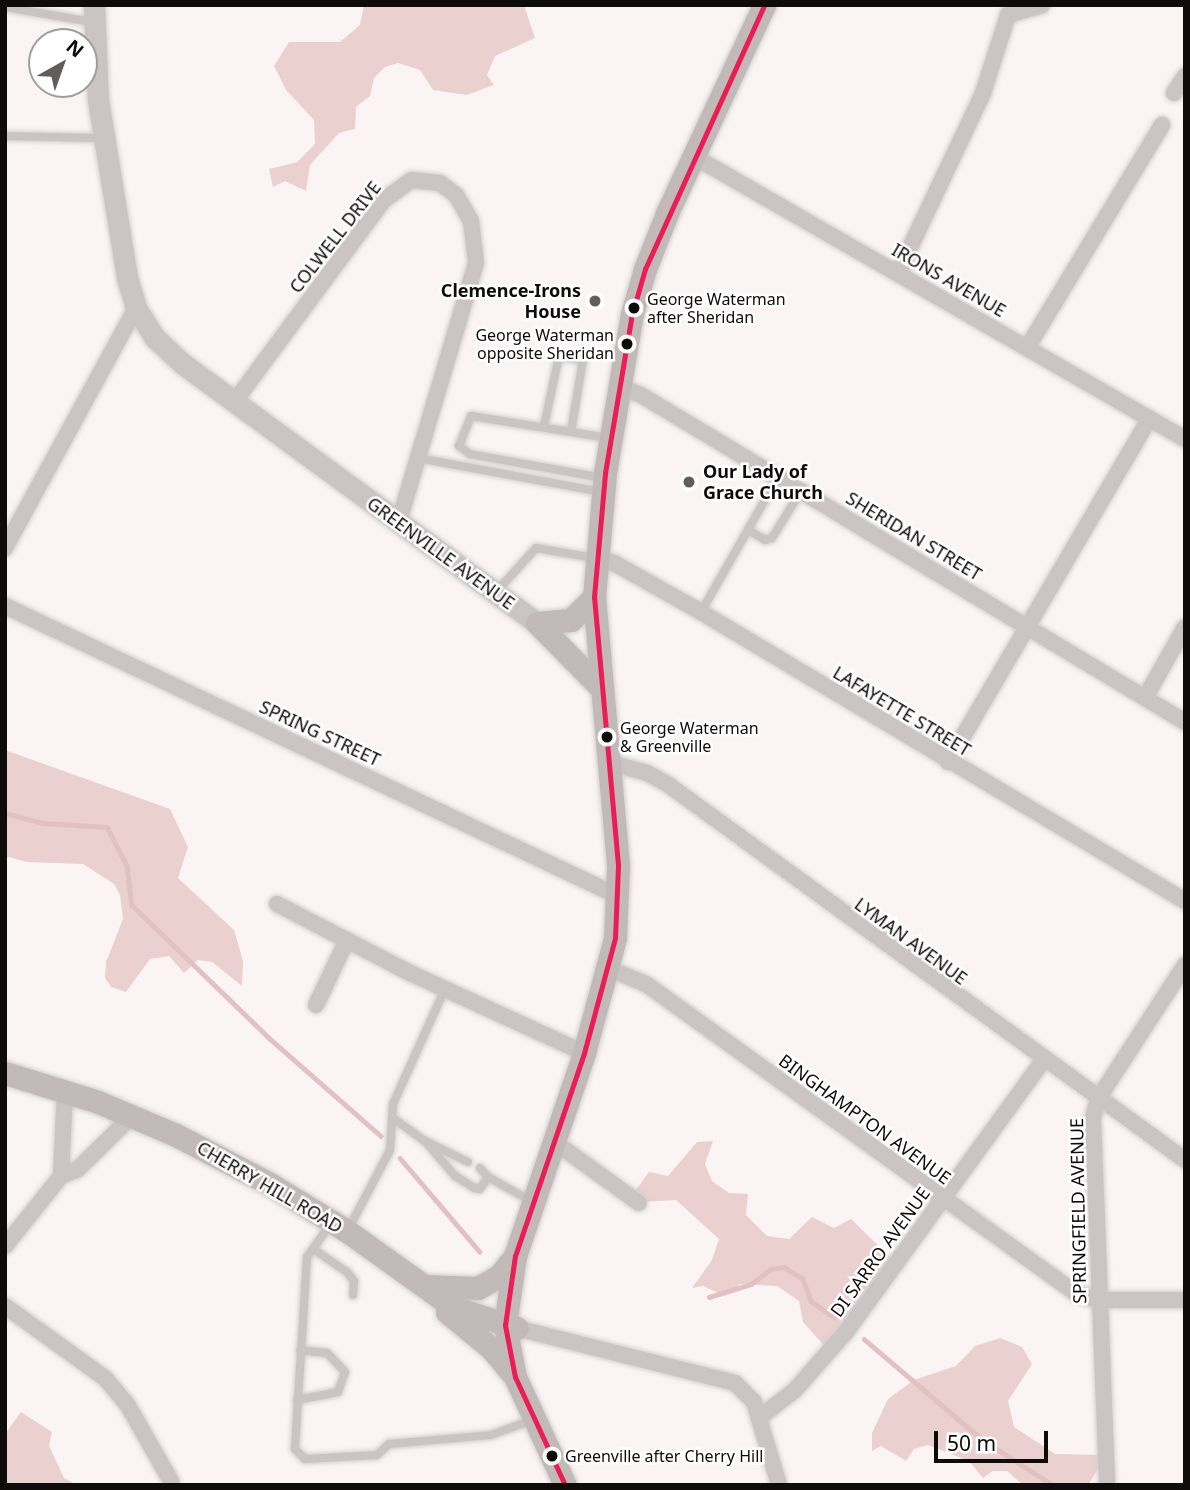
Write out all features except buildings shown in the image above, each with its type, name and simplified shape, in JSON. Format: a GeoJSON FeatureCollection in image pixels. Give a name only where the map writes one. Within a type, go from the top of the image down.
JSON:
{"type":"FeatureCollection","features":[{"type":"Feature","properties":{"kind":"main road"},"geometry":{"type":"LineString","coordinates":[[572,1485],[534,1397],[512,1327],[538,1204],[610,969],[618,896],[610,763],[594,597],[604,485],[641,284],[693,156],[764,5]]}},
{"type":"Feature","properties":{"kind":"main road"},"geometry":{"type":"LineString","coordinates":[[547,627],[571,620],[594,597]]}},
{"type":"Feature","properties":{"kind":"main road"},"geometry":{"type":"LineString","coordinates":[[547,627],[597,633]]}},
{"type":"Feature","properties":{"kind":"main road"},"geometry":{"type":"LineString","coordinates":[[547,627],[601,688]]}},
{"type":"Feature","properties":{"kind":"main road","name":"CHERRY HILL ROAD"},"geometry":{"type":"LineString","coordinates":[[5,1073],[65,1091],[132,1116],[270,1184],[340,1226],[453,1307],[512,1327]]}},
{"type":"Feature","properties":{"kind":"main road"},"geometry":{"type":"LineString","coordinates":[[424,1286],[478,1288],[499,1276],[515,1256],[538,1204]]}},
{"type":"Feature","properties":{"kind":"main road"},"geometry":{"type":"LineString","coordinates":[[378,1253],[394,1272],[491,1348],[515,1377],[532,1420],[565,1485]]}},
{"type":"Feature","properties":{"kind":"main road"},"geometry":{"type":"LineString","coordinates":[[515,1256],[512,1327],[515,1377]]}},
{"type":"Feature","properties":{"kind":"street"},"geometry":{"type":"LineString","coordinates":[[898,273],[983,93],[1004,10],[1042,5]]}},
{"type":"Feature","properties":{"kind":"street","name":"GREENVILLE AVENUE"},"geometry":{"type":"LineString","coordinates":[[94,14],[103,138],[136,308],[155,338],[235,401],[495,592],[547,627]]}},
{"type":"Feature","properties":{"kind":"street"},"geometry":{"type":"LineString","coordinates":[[1174,93],[1185,76]]}},
{"type":"Feature","properties":{"kind":"street"},"geometry":{"type":"LineString","coordinates":[[1027,348],[1162,125]]}},
{"type":"Feature","properties":{"kind":"street","name":"IRONS AVENUE"},"geometry":{"type":"LineString","coordinates":[[693,156],[1185,439]]}},
{"type":"Feature","properties":{"kind":"street","name":"COLWELL DRIVE"},"geometry":{"type":"LineString","coordinates":[[235,401],[384,200],[412,180],[440,183],[456,195],[471,221],[476,263],[399,521]]}},
{"type":"Feature","properties":{"kind":"street"},"geometry":{"type":"LineString","coordinates":[[5,548],[136,308]]}},
{"type":"Feature","properties":{"kind":"street","name":"SHERIDAN STREET"},"geometry":{"type":"LineString","coordinates":[[620,387],[778,477],[1185,722]]}},
{"type":"Feature","properties":{"kind":"street"},"geometry":{"type":"LineString","coordinates":[[948,762],[1149,419]]}},
{"type":"Feature","properties":{"kind":"street","name":"LAFAYETTE STREET"},"geometry":{"type":"LineString","coordinates":[[597,558],[614,563],[701,612],[948,762],[1185,901]]}},
{"type":"Feature","properties":{"kind":"street","name":"SPRING STREET"},"geometry":{"type":"LineString","coordinates":[[5,606],[618,896]]}},
{"type":"Feature","properties":{"kind":"street"},"geometry":{"type":"LineString","coordinates":[[1145,698],[1185,627]]}},
{"type":"Feature","properties":{"kind":"street","name":"LYMAN AVENUE"},"geometry":{"type":"LineString","coordinates":[[610,763],[647,773],[670,786],[1043,1061],[1185,1160]]}},
{"type":"Feature","properties":{"kind":"street"},"geometry":{"type":"LineString","coordinates":[[278,904],[445,989],[584,1053]]}},
{"type":"Feature","properties":{"kind":"street"},"geometry":{"type":"LineString","coordinates":[[316,1004],[347,940]]}},
{"type":"Feature","properties":{"kind":"street","name":"SPRINGFIELD AVENUE"},"geometry":{"type":"LineString","coordinates":[[1107,1482],[1093,1118],[1098,1100],[1185,965]]}},
{"type":"Feature","properties":{"kind":"street","name":"BINGHAMPTON AVENUE"},"geometry":{"type":"LineString","coordinates":[[610,969],[646,984],[1077,1294],[1098,1300]]}},
{"type":"Feature","properties":{"kind":"street","name":"DI SARRO AVENUE"},"geometry":{"type":"LineString","coordinates":[[759,1418],[796,1390],[846,1332],[1043,1061]]}},
{"type":"Feature","properties":{"kind":"street"},"geometry":{"type":"LineString","coordinates":[[61,1176],[65,1091]]}},
{"type":"Feature","properties":{"kind":"street"},"geometry":{"type":"LineString","coordinates":[[5,1246],[61,1176],[78,1170],[132,1116]]}},
{"type":"Feature","properties":{"kind":"street"},"geometry":{"type":"LineString","coordinates":[[556,1143],[639,1203]]}},
{"type":"Feature","properties":{"kind":"street"},"geometry":{"type":"LineString","coordinates":[[1098,1300],[1185,1300]]}},
{"type":"Feature","properties":{"kind":"street"},"geometry":{"type":"LineString","coordinates":[[5,1306],[105,1378],[127,1404],[171,1481]]}},
{"type":"Feature","properties":{"kind":"street"},"geometry":{"type":"LineString","coordinates":[[512,1327],[735,1383],[746,1391],[759,1418],[779,1485]]}},
{"type":"Feature","properties":{"kind":"lane"},"geometry":{"type":"LineString","coordinates":[[5,7],[94,14]]}},
{"type":"Feature","properties":{"kind":"lane"},"geometry":{"type":"LineString","coordinates":[[5,136],[103,138]]}},
{"type":"Feature","properties":{"kind":"lane"},"geometry":{"type":"LineString","coordinates":[[544,426],[558,356],[583,360],[572,431]]}},
{"type":"Feature","properties":{"kind":"lane"},"geometry":{"type":"LineString","coordinates":[[604,485],[470,454],[459,446],[471,416],[611,438]]}},
{"type":"Feature","properties":{"kind":"lane"},"geometry":{"type":"LineString","coordinates":[[418,458],[604,485]]}},
{"type":"Feature","properties":{"kind":"lane"},"geometry":{"type":"LineString","coordinates":[[701,612],[778,477]]}},
{"type":"Feature","properties":{"kind":"lane"},"geometry":{"type":"LineString","coordinates":[[748,530],[765,540],[772,538],[801,491]]}},
{"type":"Feature","properties":{"kind":"lane"},"geometry":{"type":"LineString","coordinates":[[495,592],[536,548],[597,558]]}},
{"type":"Feature","properties":{"kind":"lane"},"geometry":{"type":"LineString","coordinates":[[445,989],[393,1104],[390,1150],[340,1226],[307,1257],[295,1449],[305,1459],[377,1455],[389,1444],[491,1435],[532,1420]]}},
{"type":"Feature","properties":{"kind":"lane"},"geometry":{"type":"LineString","coordinates":[[393,1118],[425,1141],[468,1162]]}},
{"type":"Feature","properties":{"kind":"lane"},"geometry":{"type":"LineString","coordinates":[[425,1141],[455,1176],[474,1188],[480,1189],[488,1177]]}},
{"type":"Feature","properties":{"kind":"lane"},"geometry":{"type":"LineString","coordinates":[[480,1168],[488,1177],[538,1204]]}},
{"type":"Feature","properties":{"kind":"lane"},"geometry":{"type":"LineString","coordinates":[[313,1249],[347,1272],[354,1281],[353,1295]]}},
{"type":"Feature","properties":{"kind":"lane"},"geometry":{"type":"LineString","coordinates":[[297,1400],[338,1392],[345,1372],[327,1353],[300,1350]]}},
{"type":"Feature","properties":{"kind":"shaded area"},"geometry":{"type":"Polygon","coordinates":[[[364,5],[524,5],[535,38],[495,56],[487,75],[494,85],[467,95],[433,90],[420,70],[398,63],[385,67],[374,78],[370,96],[356,107],[355,129],[339,133],[310,165],[306,191],[285,181],[273,187],[269,169],[297,162],[315,144],[314,120],[286,90],[274,66],[289,42],[340,42],[360,25],[364,5]]]}},
{"type":"Feature","properties":{"kind":"shaded area"},"geometry":{"type":"Polygon","coordinates":[[[5,750],[170,809],[188,847],[178,878],[234,930],[243,961],[242,986],[212,962],[198,960],[184,973],[169,956],[150,959],[126,992],[111,987],[105,978],[106,962],[123,919],[120,895],[114,884],[83,864],[27,862],[5,856],[5,750]]]}},
{"type":"Feature","properties":{"kind":"shaded area"},"geometry":{"type":"Polygon","coordinates":[[[713,1141],[705,1164],[712,1181],[729,1193],[748,1194],[746,1215],[767,1236],[789,1239],[812,1217],[834,1228],[851,1219],[897,1264],[829,1351],[803,1322],[799,1301],[777,1286],[740,1284],[725,1296],[703,1286],[692,1288],[712,1260],[719,1239],[676,1200],[642,1202],[632,1195],[649,1172],[668,1176],[697,1142],[713,1141]]]}},
{"type":"Feature","properties":{"kind":"shaded area"},"geometry":{"type":"Polygon","coordinates":[[[1000,1338],[1022,1347],[1032,1364],[1008,1401],[1014,1427],[1055,1454],[1107,1455],[1088,1485],[1023,1485],[1007,1471],[993,1471],[983,1478],[969,1461],[928,1445],[914,1449],[906,1461],[881,1446],[872,1451],[872,1433],[888,1399],[914,1380],[956,1366],[975,1346],[1000,1338]]]}},
{"type":"Feature","properties":{"kind":"shaded area"},"geometry":{"type":"Polygon","coordinates":[[[21,1412],[52,1432],[49,1446],[64,1478],[77,1485],[5,1485],[5,1434],[21,1412]]]}},
{"type":"Feature","properties":{"kind":"waterway"},"geometry":{"type":"LineString","coordinates":[[5,813],[42,823],[107,827],[127,866],[132,905],[268,1037],[381,1136]]}},
{"type":"Feature","properties":{"kind":"waterway"},"geometry":{"type":"LineString","coordinates":[[400,1158],[480,1252]]}},
{"type":"Feature","properties":{"kind":"waterway"},"geometry":{"type":"LineString","coordinates":[[709,1297],[751,1284],[771,1269],[784,1267],[803,1279],[811,1301],[834,1317]]}},
{"type":"Feature","properties":{"kind":"waterway"},"geometry":{"type":"LineString","coordinates":[[864,1339],[984,1441],[1053,1485]]}},
{"type":"Feature","properties":{"kind":"transit line"},"geometry":{"type":"LineString","coordinates":[[565,1485],[515,1377],[505,1325],[515,1256],[584,1053],[615,938],[618,865],[594,597],[605,473],[632,314],[645,269],[764,5]]}},
{"type":"Feature","properties":{"kind":"place","name":"Clemence-Irons House"},"geometry":{"type":"Point","coordinates":[595,301]}},
{"type":"Feature","properties":{"kind":"place","name":"George Waterman after Sheridan"},"geometry":{"type":"Point","coordinates":[634,308]}},
{"type":"Feature","properties":{"kind":"place","name":"George Waterman opposite Sheridan"},"geometry":{"type":"Point","coordinates":[627,344]}},
{"type":"Feature","properties":{"kind":"place","name":"Our Lady of Grace Church"},"geometry":{"type":"Point","coordinates":[689,482]}},
{"type":"Feature","properties":{"kind":"place","name":"George Waterman & Greenville"},"geometry":{"type":"Point","coordinates":[607,737]}},
{"type":"Feature","properties":{"kind":"place","name":"Greenville after Cherry Hill"},"geometry":{"type":"Point","coordinates":[552,1456]}}]}
